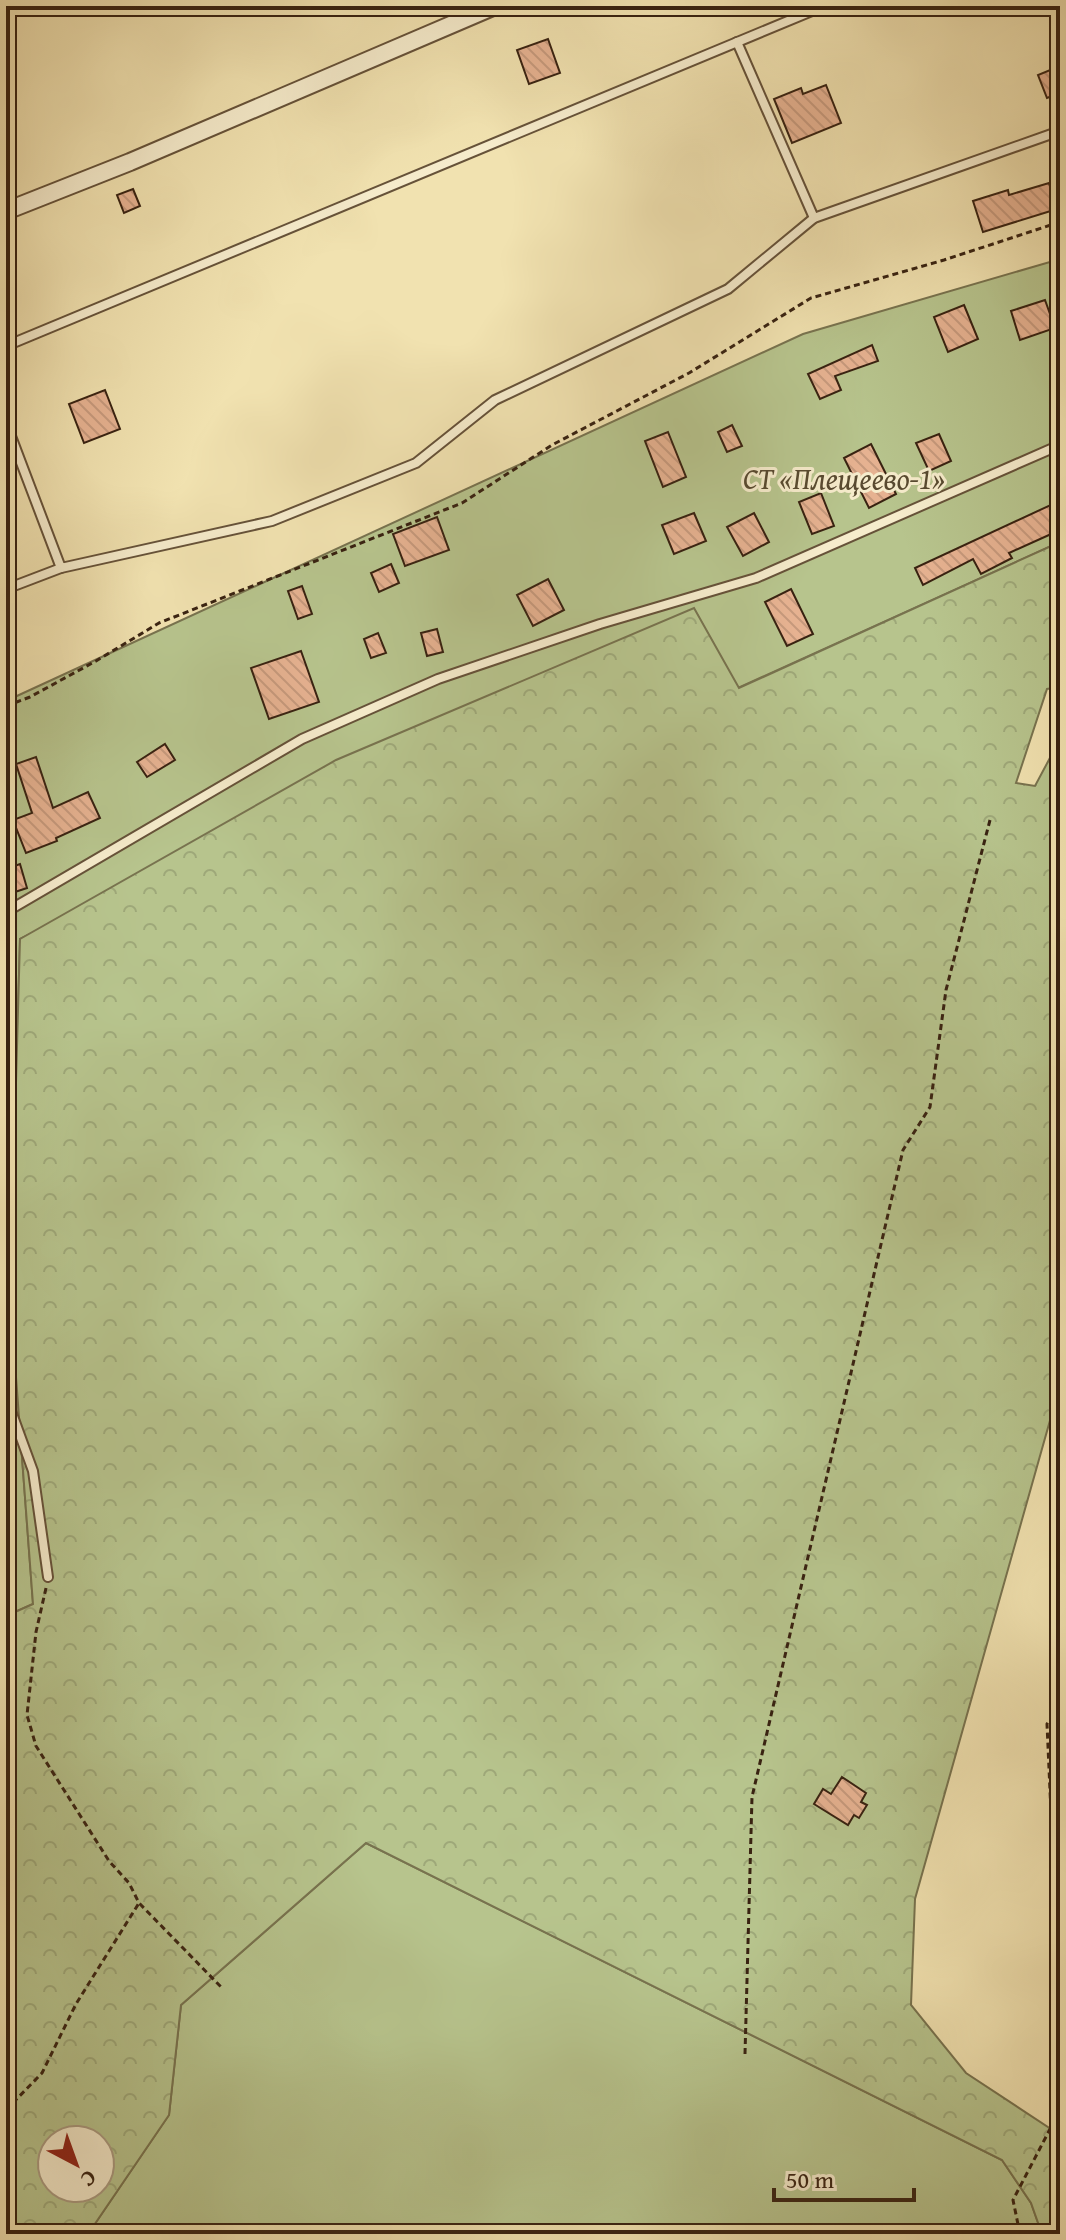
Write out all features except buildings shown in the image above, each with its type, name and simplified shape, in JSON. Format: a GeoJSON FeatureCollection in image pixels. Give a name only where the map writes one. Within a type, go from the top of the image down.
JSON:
{"type":"FeatureCollection","features":[{"type":"Feature","properties":{"kind":"street"},"geometry":{"type":"LineString","coordinates":[[6,211],[495,6]]}},
{"type":"Feature","properties":{"kind":"lane"},"geometry":{"type":"LineString","coordinates":[[6,346],[824,6]]}},
{"type":"Feature","properties":{"kind":"lane"},"geometry":{"type":"LineString","coordinates":[[737,42],[814,218]]}},
{"type":"Feature","properties":{"kind":"lane"},"geometry":{"type":"LineString","coordinates":[[6,589],[61,568],[272,521],[416,463],[495,400],[728,289],[814,218],[1060,131]]}},
{"type":"Feature","properties":{"kind":"lane"},"geometry":{"type":"LineString","coordinates":[[6,423],[61,568]]}},
{"type":"Feature","properties":{"kind":"lane"},"geometry":{"type":"LineString","coordinates":[[6,912],[302,739],[438,679],[600,624],[756,578],[1060,445]]}},
{"type":"Feature","properties":{"kind":"lane"},"geometry":{"type":"LineString","coordinates":[[6,1397],[33,1471],[48,1577]]}},
{"type":"Feature","properties":{"kind":"path"},"geometry":{"type":"LineString","coordinates":[[6,706],[30,697],[159,623],[462,503],[552,445],[689,373],[811,298],[944,260],[1060,222]]}},
{"type":"Feature","properties":{"kind":"path"},"geometry":{"type":"LineString","coordinates":[[745,2054],[752,1797],[903,1150],[930,1107],[946,990],[990,820]]}},
{"type":"Feature","properties":{"kind":"path"},"geometry":{"type":"LineString","coordinates":[[48,1577],[36,1632],[27,1715],[36,1746],[109,1861],[129,1883],[139,1903],[222,1988]]}},
{"type":"Feature","properties":{"kind":"path"},"geometry":{"type":"LineString","coordinates":[[1060,1707],[1047,1724],[1060,2013]]}},
{"type":"Feature","properties":{"kind":"path"},"geometry":{"type":"LineString","coordinates":[[6,2110],[42,2073],[76,2004],[139,1903]]}},
{"type":"Feature","properties":{"kind":"path"},"geometry":{"type":"LineString","coordinates":[[1020,2234],[1013,2200],[1060,2110]]}},
{"type":"Feature","properties":{"kind":"green space","name":"СТ «Плещеево-1»"},"geometry":{"type":"Polygon","coordinates":[[[1060,259],[1060,542],[738,688],[694,609],[20,939],[10,1297],[33,1604],[6,1616],[6,701],[803,334],[1060,259]]]}},
{"type":"Feature","properties":{"kind":"green space"},"geometry":{"type":"Polygon","coordinates":[[[1060,542],[1060,687],[1047,689],[1016,783],[1035,786],[1060,739],[1060,1385],[915,1899],[911,2005],[966,2073],[1060,2135],[1060,2234],[1042,2234],[1031,2203],[1002,2160],[366,1843],[181,2005],[169,2115],[116,2193],[116,2124],[36,2124],[36,2204],[108,2204],[88,2234],[6,2234],[6,1616],[33,1604],[10,1297],[20,939],[336,760],[694,608],[739,688],[1060,542]]]}},
{"type":"Feature","properties":{"kind":"green space"},"geometry":{"type":"Polygon","coordinates":[[[366,1843],[1002,2160],[1031,2203],[1042,2234],[88,2234],[108,2204],[116,2204],[116,2193],[169,2115],[181,2005],[366,1843]]]}}]}
